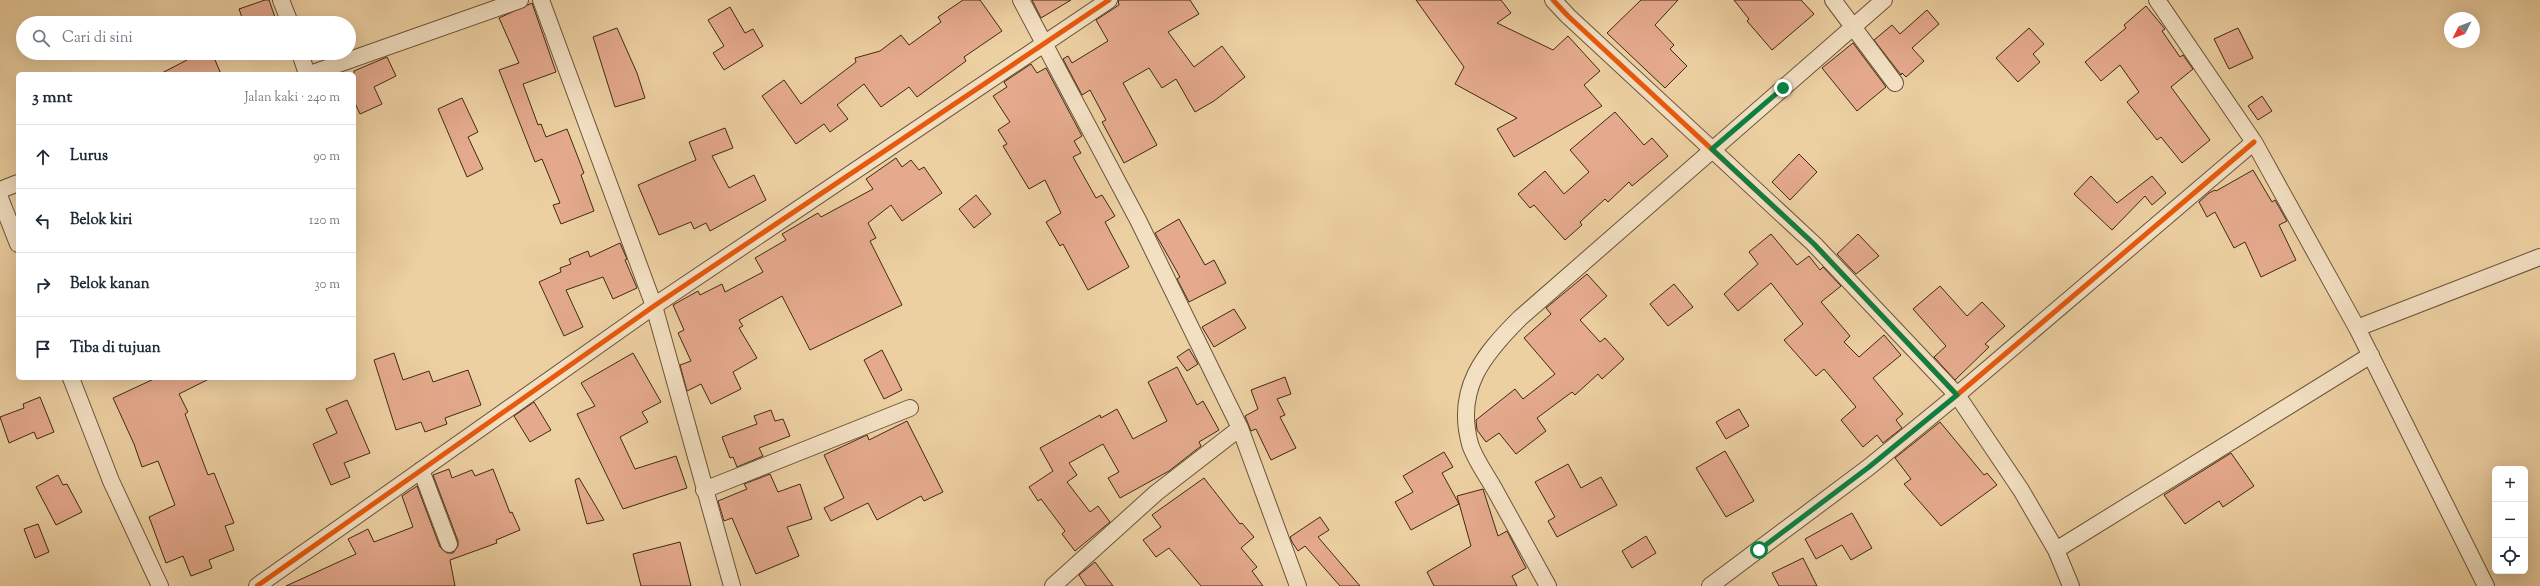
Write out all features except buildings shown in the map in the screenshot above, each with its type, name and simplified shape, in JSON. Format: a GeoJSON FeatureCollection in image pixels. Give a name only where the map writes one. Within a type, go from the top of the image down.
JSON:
{"type":"FeatureCollection","features":[{"type":"Feature","properties":{"kind":"street"},"geometry":{"type":"LineString","coordinates":[[281,0],[287,16]]}},
{"type":"Feature","properties":{"kind":"street"},"geometry":{"type":"LineString","coordinates":[[356,58],[520,0]]}},
{"type":"Feature","properties":{"kind":"street"},"geometry":{"type":"LineString","coordinates":[[541,0],[654,306],[704,490],[732,586]]}},
{"type":"Feature","properties":{"kind":"street"},"geometry":{"type":"LineString","coordinates":[[1021,0],[1046,44],[1138,220],[1240,428],[1298,586]]}},
{"type":"Feature","properties":{"kind":"street"},"geometry":{"type":"LineString","coordinates":[[257,586],[654,306],[1046,44],[1109,0]]}},
{"type":"Feature","properties":{"kind":"street"},"geometry":{"type":"LineString","coordinates":[[1554,0],[1573,21],[1814,244],[1957,395],[2021,490],[2056,550],[2071,586]]}},
{"type":"Feature","properties":{"kind":"street"},"geometry":{"type":"LineString","coordinates":[[1833,0],[1895,83]]}},
{"type":"Feature","properties":{"kind":"street"},"geometry":{"type":"LineString","coordinates":[[1548,586],[1470,445],[1465,416],[1470,386],[1479,366],[1499,339],[1520,318],[1884,0]]}},
{"type":"Feature","properties":{"kind":"street"},"geometry":{"type":"LineString","coordinates":[[2157,0],[2254,142],[2357,328],[2486,586]]}},
{"type":"Feature","properties":{"kind":"street"},"geometry":{"type":"LineString","coordinates":[[303,60],[308,72]]}},
{"type":"Feature","properties":{"kind":"street"},"geometry":{"type":"LineString","coordinates":[[315,72],[349,60]]}},
{"type":"Feature","properties":{"kind":"street"},"geometry":{"type":"LineString","coordinates":[[1710,586],[1869,467],[1957,395],[2254,142]]}},
{"type":"Feature","properties":{"kind":"street"},"geometry":{"type":"LineString","coordinates":[[0,190],[16,183]]}},
{"type":"Feature","properties":{"kind":"street"},"geometry":{"type":"LineString","coordinates":[[0,198],[16,239]]}},
{"type":"Feature","properties":{"kind":"street"},"geometry":{"type":"LineString","coordinates":[[2357,328],[2540,257]]}},
{"type":"Feature","properties":{"kind":"street"},"geometry":{"type":"LineString","coordinates":[[2056,550],[2371,355]]}},
{"type":"Feature","properties":{"kind":"street"},"geometry":{"type":"LineString","coordinates":[[72,380],[111,481],[160,586]]}},
{"type":"Feature","properties":{"kind":"street"},"geometry":{"type":"LineString","coordinates":[[704,490],[910,408]]}},
{"type":"Feature","properties":{"kind":"street"},"geometry":{"type":"LineString","coordinates":[[1053,586],[1156,493],[1240,428]]}},
{"type":"Feature","properties":{"kind":"street"},"geometry":{"type":"LineString","coordinates":[[422,470],[449,544]]}},
{"type":"Feature","properties":{"kind":"cycle path"},"geometry":{"type":"LineString","coordinates":[[257,586],[654,306],[1109,0]]}},
{"type":"Feature","properties":{"kind":"cycle path"},"geometry":{"type":"LineString","coordinates":[[1553,0],[1568,16],[1814,244],[1957,395],[2254,142]]}},
{"type":"Feature","properties":{"kind":"route"},"geometry":{"type":"LineString","coordinates":[[1759,550],[1869,467],[1957,395],[1814,244],[1712,149],[1783,88]]}}]}
